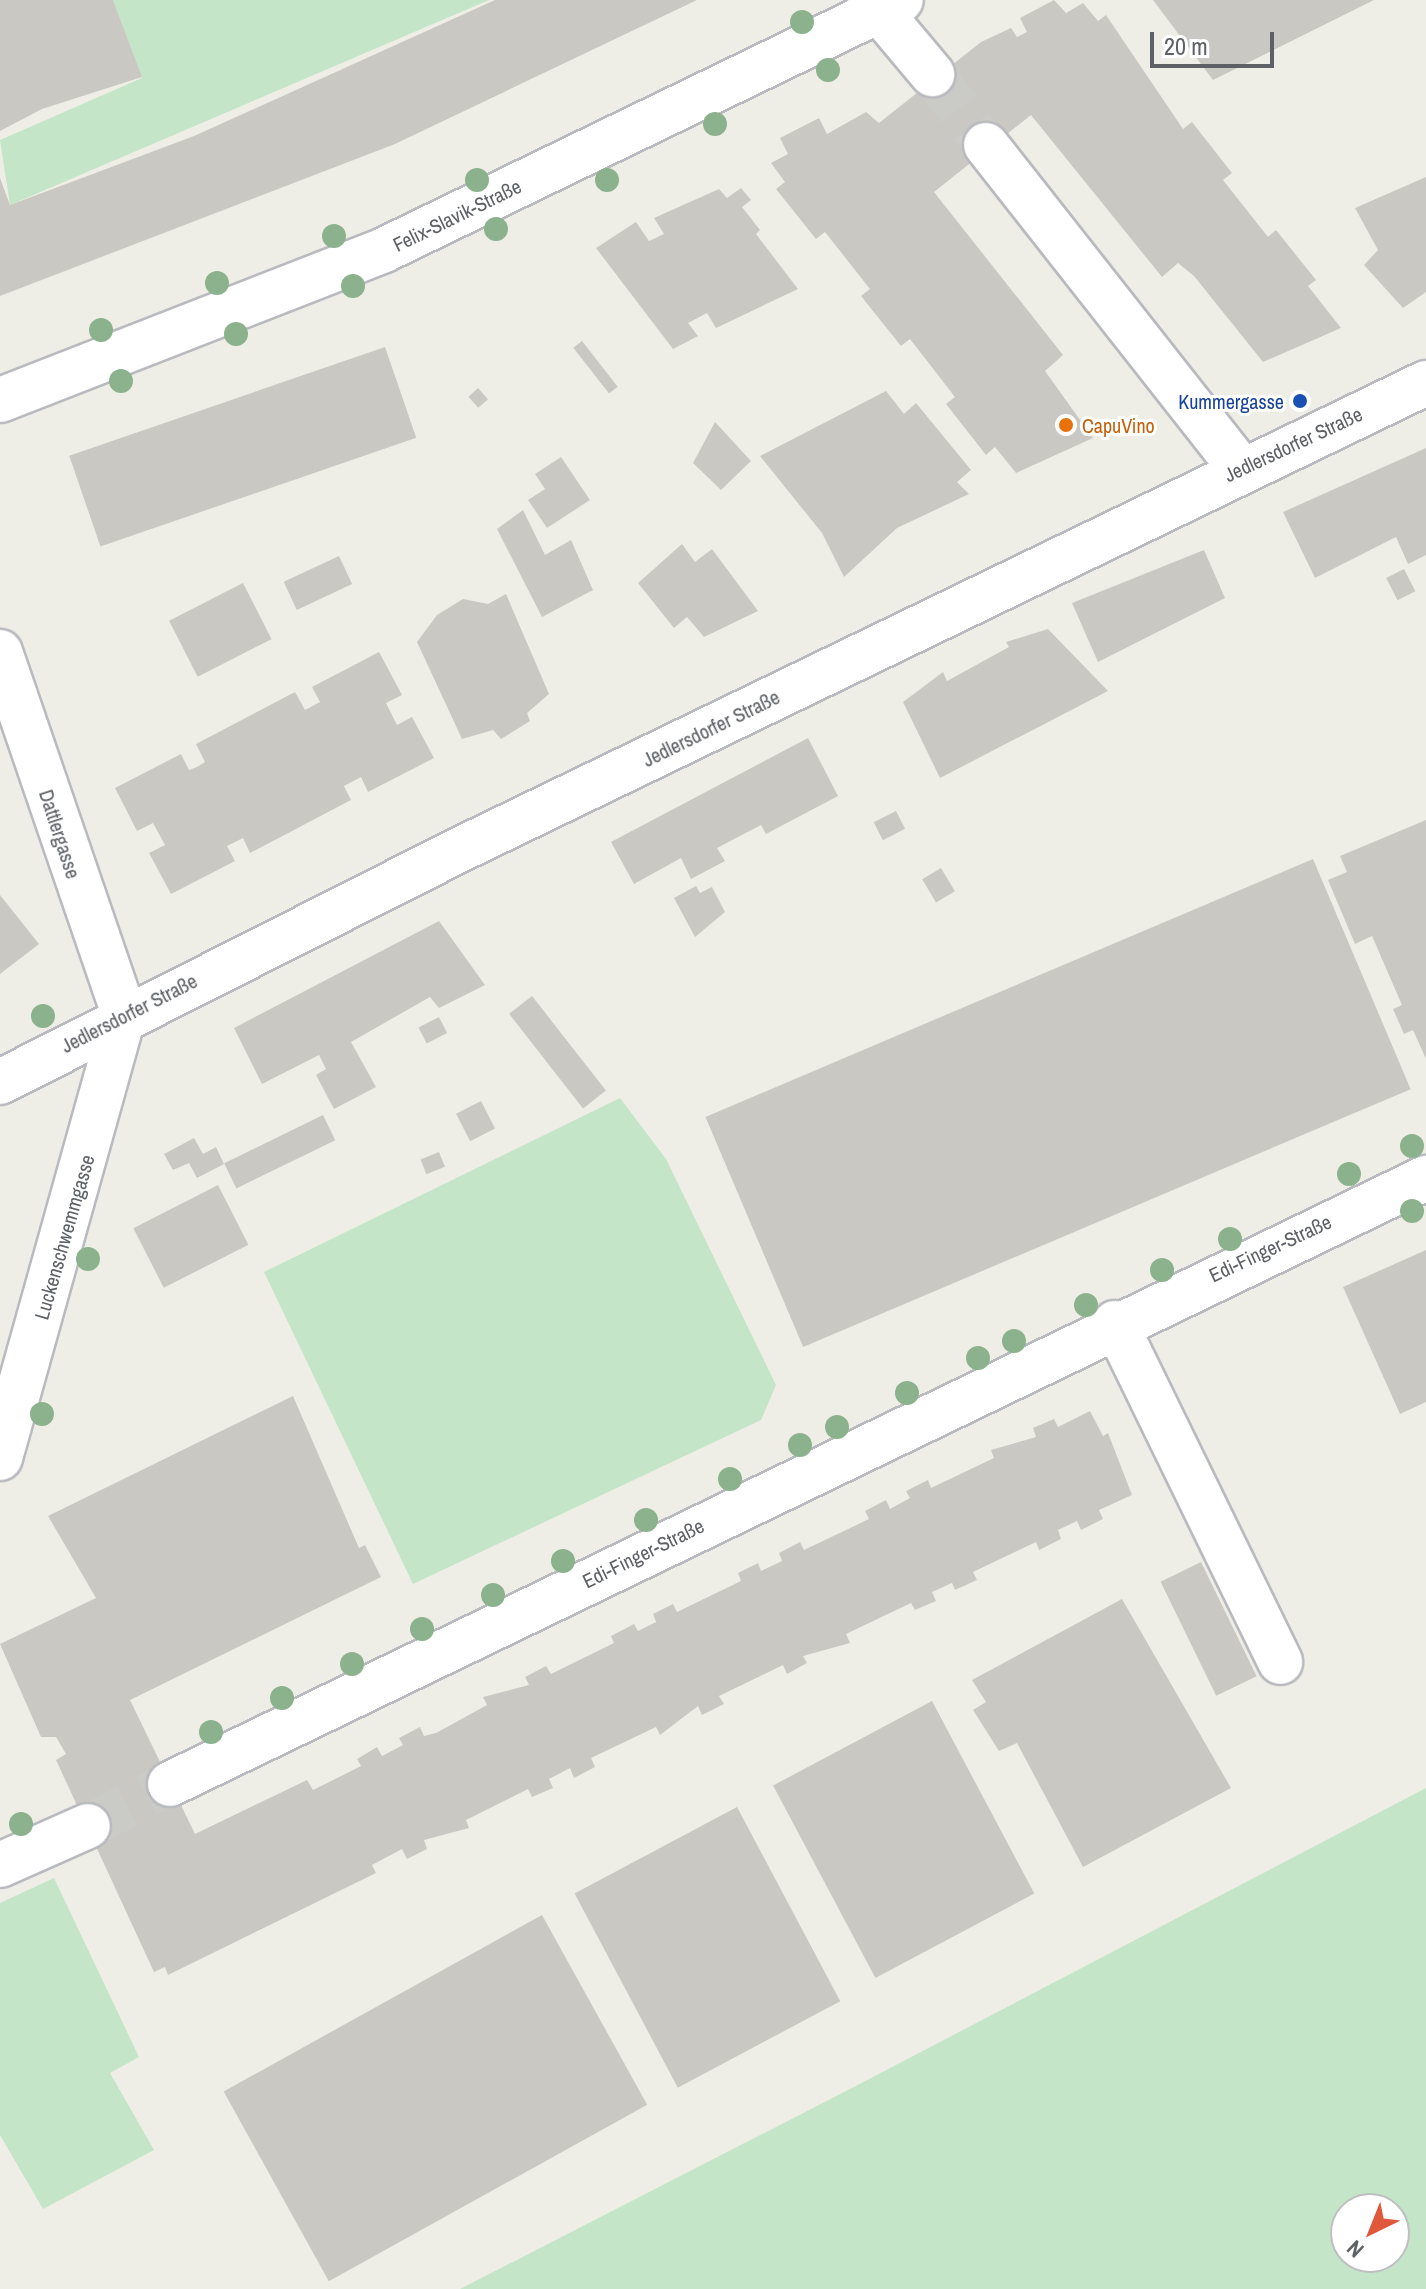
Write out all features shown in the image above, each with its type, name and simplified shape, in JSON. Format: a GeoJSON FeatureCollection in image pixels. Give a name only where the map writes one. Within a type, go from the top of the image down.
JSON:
{"type":"FeatureCollection","features":[{"type":"Feature","properties":{"kind":"street"},"geometry":{"type":"LineString","coordinates":[[883,4],[932,74]]}},
{"type":"Feature","properties":{"kind":"street","name":"Felix-Slavik-Straße"},"geometry":{"type":"LineString","coordinates":[[0,400],[384,250],[883,4]]}},
{"type":"Feature","properties":{"kind":"street"},"geometry":{"type":"LineString","coordinates":[[986,145],[1240,468]]}},
{"type":"Feature","properties":{"kind":"street","name":"Jedlersdorfer Straße"},"geometry":{"type":"LineString","coordinates":[[0,1082],[124,1014],[1240,468],[1426,383]]}},
{"type":"Feature","properties":{"kind":"street","name":"Dattlergasse"},"geometry":{"type":"LineString","coordinates":[[0,652],[124,1014]]}},
{"type":"Feature","properties":{"kind":"street","name":"Luckenschwemmgasse"},"geometry":{"type":"LineString","coordinates":[[0,1458],[124,1014]]}},
{"type":"Feature","properties":{"kind":"street","name":"Edi-Finger-Straße"},"geometry":{"type":"LineString","coordinates":[[170,1784],[1316,1225],[1426,1178]]}},
{"type":"Feature","properties":{"kind":"street"},"geometry":{"type":"LineString","coordinates":[[1115,1323],[1280,1662]]}},
{"type":"Feature","properties":{"kind":"street"},"geometry":{"type":"LineString","coordinates":[[0,1865],[88,1826]]}},
{"type":"Feature","properties":{"kind":"green space"},"geometry":{"type":"Polygon","coordinates":[[[113,0],[489,0],[10,205],[0,140],[142,78],[113,0]]]}},
{"type":"Feature","properties":{"kind":"green space"},"geometry":{"type":"Polygon","coordinates":[[[620,1098],[666,1159],[776,1385],[761,1420],[413,1584],[264,1272],[620,1098]]]}},
{"type":"Feature","properties":{"kind":"green space"},"geometry":{"type":"Polygon","coordinates":[[[1426,1788],[1426,2289],[460,2289],[850,2089],[1426,1788]]]}},
{"type":"Feature","properties":{"kind":"green space"},"geometry":{"type":"Polygon","coordinates":[[[54,1878],[139,2057],[110,2073],[154,2150],[43,2209],[0,2135],[0,1903],[54,1878]]]}},
{"type":"Feature","properties":{"kind":"building"},"geometry":{"type":"Polygon","coordinates":[[[0,0],[113,0],[142,77],[42,109],[0,131],[0,0]]]}},
{"type":"Feature","properties":{"kind":"building"},"geometry":{"type":"Polygon","coordinates":[[[495,0],[697,0],[395,144],[0,296],[0,178],[10,205],[194,136],[495,0]]]}},
{"type":"Feature","properties":{"kind":"building"},"geometry":{"type":"Polygon","coordinates":[[[1054,0],[1066,13],[1083,3],[1098,21],[1106,15],[1183,129],[1192,122],[1232,173],[1223,180],[1268,237],[1276,230],[1316,280],[1308,286],[1341,328],[1263,362],[1194,276],[1178,263],[1162,277],[1031,115],[934,192],[1063,355],[1045,371],[1093,438],[1016,473],[995,447],[986,455],[946,404],[955,397],[910,339],[901,346],[861,296],[870,289],[825,232],[816,239],[776,189],[785,182],[771,163],[788,154],[780,138],[819,118],[827,134],[866,112],[879,123],[981,42],[1011,28],[1017,37],[1027,32],[1020,18],[1054,0]]]}},
{"type":"Feature","properties":{"kind":"building"},"geometry":{"type":"Polygon","coordinates":[[[1153,0],[1374,0],[1213,80],[1153,0]]]}},
{"type":"Feature","properties":{"kind":"building"},"geometry":{"type":"Polygon","coordinates":[[[1426,177],[1426,292],[1403,308],[1364,265],[1378,250],[1355,208],[1426,177]]]}},
{"type":"Feature","properties":{"kind":"building"},"geometry":{"type":"Polygon","coordinates":[[[741,188],[751,200],[742,207],[760,230],[756,234],[798,289],[716,328],[707,313],[688,323],[698,336],[673,349],[596,248],[636,222],[649,241],[664,234],[654,218],[719,189],[727,198],[741,188]]]}},
{"type":"Feature","properties":{"kind":"building"},"geometry":{"type":"Polygon","coordinates":[[[582,341],[618,387],[609,393],[573,348],[582,341]]]}},
{"type":"Feature","properties":{"kind":"building"},"geometry":{"type":"Polygon","coordinates":[[[385,347],[416,438],[100,547],[69,456],[385,347]]]}},
{"type":"Feature","properties":{"kind":"building"},"geometry":{"type":"Polygon","coordinates":[[[478,388],[488,399],[478,408],[468,397],[478,388]]]}},
{"type":"Feature","properties":{"kind":"building"},"geometry":{"type":"Polygon","coordinates":[[[886,391],[904,414],[916,403],[971,470],[957,482],[969,494],[897,528],[844,577],[822,533],[760,456],[886,391]]]}},
{"type":"Feature","properties":{"kind":"building"},"geometry":{"type":"Polygon","coordinates":[[[715,422],[751,461],[721,490],[693,463],[715,422]]]}},
{"type":"Feature","properties":{"kind":"building"},"geometry":{"type":"Polygon","coordinates":[[[1426,448],[1426,555],[1408,564],[1396,537],[1315,578],[1283,512],[1426,448]]]}},
{"type":"Feature","properties":{"kind":"building"},"geometry":{"type":"Polygon","coordinates":[[[561,457],[590,500],[547,528],[528,500],[545,489],[535,474],[561,457]]]}},
{"type":"Feature","properties":{"kind":"building"},"geometry":{"type":"Polygon","coordinates":[[[523,510],[545,555],[571,540],[593,590],[542,617],[497,529],[523,510]]]}},
{"type":"Feature","properties":{"kind":"building"},"geometry":{"type":"Polygon","coordinates":[[[682,544],[695,562],[712,549],[758,611],[704,637],[687,617],[674,628],[638,583],[682,544]]]}},
{"type":"Feature","properties":{"kind":"building"},"geometry":{"type":"Polygon","coordinates":[[[1204,550],[1225,598],[1098,662],[1072,603],[1204,550]]]}},
{"type":"Feature","properties":{"kind":"building"},"geometry":{"type":"Polygon","coordinates":[[[339,556],[352,584],[297,610],[284,582],[339,556]]]}},
{"type":"Feature","properties":{"kind":"building"},"geometry":{"type":"Polygon","coordinates":[[[1404,569],[1415,591],[1398,600],[1386,578],[1404,569]]]}},
{"type":"Feature","properties":{"kind":"building"},"geometry":{"type":"Polygon","coordinates":[[[243,583],[272,639],[198,677],[169,621],[243,583]]]}},
{"type":"Feature","properties":{"kind":"building"},"geometry":{"type":"Polygon","coordinates":[[[506,594],[549,694],[527,713],[530,721],[501,739],[493,730],[462,739],[417,642],[437,615],[463,599],[488,604],[506,594]]]}},
{"type":"Feature","properties":{"kind":"building"},"geometry":{"type":"Polygon","coordinates":[[[1048,629],[1108,691],[940,778],[903,702],[943,672],[947,681],[1009,647],[1006,642],[1048,629]]]}},
{"type":"Feature","properties":{"kind":"building"},"geometry":{"type":"Polygon","coordinates":[[[379,652],[402,695],[386,703],[397,725],[412,717],[434,758],[368,792],[361,777],[344,786],[351,800],[250,853],[243,838],[227,846],[235,861],[171,894],[149,853],[165,845],[153,823],[137,831],[115,788],[181,754],[189,770],[197,767],[205,762],[196,744],[295,692],[305,710],[320,702],[312,687],[379,652]]]}},
{"type":"Feature","properties":{"kind":"building"},"geometry":{"type":"Polygon","coordinates":[[[808,738],[838,796],[766,834],[761,825],[717,848],[725,861],[691,879],[681,858],[634,884],[611,842],[808,738]]]}},
{"type":"Feature","properties":{"kind":"building"},"geometry":{"type":"Polygon","coordinates":[[[896,811],[905,829],[883,840],[874,822],[896,811]]]}},
{"type":"Feature","properties":{"kind":"building"},"geometry":{"type":"Polygon","coordinates":[[[1426,820],[1426,1059],[1413,1030],[1404,1034],[1393,1009],[1402,1005],[1372,936],[1355,944],[1328,880],[1347,872],[1340,856],[1426,820]]]}},
{"type":"Feature","properties":{"kind":"building"},"geometry":{"type":"Polygon","coordinates":[[[1313,859],[1411,1089],[803,1347],[705,1117],[1313,859]]]}},
{"type":"Feature","properties":{"kind":"building"},"geometry":{"type":"Polygon","coordinates":[[[941,868],[955,891],[936,902],[922,879],[941,868]]]}},
{"type":"Feature","properties":{"kind":"building"},"geometry":{"type":"Polygon","coordinates":[[[696,886],[700,893],[712,887],[725,912],[695,937],[674,898],[696,886]]]}},
{"type":"Feature","properties":{"kind":"building"},"geometry":{"type":"Polygon","coordinates":[[[0,895],[39,944],[0,974],[0,895]]]}},
{"type":"Feature","properties":{"kind":"building"},"geometry":{"type":"Polygon","coordinates":[[[439,921],[485,985],[439,1008],[430,997],[351,1042],[376,1087],[334,1109],[316,1075],[326,1069],[319,1055],[262,1084],[234,1028],[439,921]]]}},
{"type":"Feature","properties":{"kind":"building"},"geometry":{"type":"Polygon","coordinates":[[[532,996],[606,1091],[583,1108],[509,1014],[532,996]]]}},
{"type":"Feature","properties":{"kind":"building"},"geometry":{"type":"Polygon","coordinates":[[[439,1017],[447,1033],[427,1043],[419,1027],[439,1017]]]}},
{"type":"Feature","properties":{"kind":"building"},"geometry":{"type":"Polygon","coordinates":[[[481,1101],[495,1129],[470,1141],[456,1114],[481,1101]]]}},
{"type":"Feature","properties":{"kind":"building"},"geometry":{"type":"Polygon","coordinates":[[[323,1115],[335,1140],[236,1188],[224,1163],[323,1115]]]}},
{"type":"Feature","properties":{"kind":"building"},"geometry":{"type":"Polygon","coordinates":[[[194,1138],[203,1154],[216,1147],[224,1164],[197,1178],[189,1163],[173,1170],[164,1154],[194,1138]]]}},
{"type":"Feature","properties":{"kind":"building"},"geometry":{"type":"Polygon","coordinates":[[[439,1152],[445,1167],[426,1174],[420,1159],[439,1152]]]}},
{"type":"Feature","properties":{"kind":"building"},"geometry":{"type":"Polygon","coordinates":[[[218,1185],[248,1245],[164,1288],[133,1228],[218,1185]]]}},
{"type":"Feature","properties":{"kind":"building"},"geometry":{"type":"Polygon","coordinates":[[[1426,1250],[1426,1402],[1400,1414],[1343,1287],[1426,1250]]]}},
{"type":"Feature","properties":{"kind":"building"},"geometry":{"type":"Polygon","coordinates":[[[293,1396],[359,1548],[365,1545],[381,1577],[130,1700],[195,1834],[307,1780],[313,1790],[361,1766],[357,1759],[377,1747],[382,1756],[403,1745],[399,1738],[420,1727],[424,1736],[436,1733],[487,1705],[483,1697],[529,1685],[525,1677],[546,1666],[551,1674],[614,1643],[611,1636],[634,1624],[638,1631],[656,1622],[653,1614],[673,1604],[677,1612],[741,1581],[738,1573],[758,1563],[761,1571],[782,1561],[779,1553],[800,1542],[804,1550],[869,1519],[865,1511],[886,1500],[890,1509],[910,1498],[906,1491],[928,1480],[931,1488],[994,1458],[991,1450],[1036,1437],[1033,1428],[1054,1419],[1058,1427],[1090,1411],[1103,1436],[1108,1433],[1132,1495],[1099,1510],[1103,1519],[1081,1530],[1077,1521],[1058,1530],[1061,1539],[1039,1550],[1036,1542],[973,1572],[977,1580],[955,1590],[952,1583],[932,1592],[936,1601],[915,1610],[911,1603],[846,1634],[850,1643],[803,1656],[807,1663],[787,1674],[783,1665],[719,1696],[724,1704],[702,1715],[698,1706],[660,1735],[656,1727],[591,1758],[595,1767],[574,1778],[570,1768],[549,1779],[553,1788],[532,1797],[528,1789],[466,1820],[469,1828],[424,1840],[427,1849],[407,1859],[402,1849],[372,1865],[376,1873],[168,1975],[165,1967],[154,1972],[56,1760],[66,1754],[56,1737],[41,1737],[0,1644],[96,1598],[48,1516],[293,1396]]]}},
{"type":"Feature","properties":{"kind":"building"},"geometry":{"type":"Polygon","coordinates":[[[1201,1562],[1257,1676],[1216,1696],[1161,1582],[1201,1562]]]}},
{"type":"Feature","properties":{"kind":"building"},"geometry":{"type":"Polygon","coordinates":[[[1122,1599],[1231,1788],[1083,1867],[1017,1743],[999,1751],[973,1710],[986,1702],[972,1680],[1122,1599]]]}},
{"type":"Feature","properties":{"kind":"building"},"geometry":{"type":"Polygon","coordinates":[[[932,1701],[1034,1893],[875,1978],[773,1786],[932,1701]]]}},
{"type":"Feature","properties":{"kind":"building"},"geometry":{"type":"Polygon","coordinates":[[[737,1807],[840,2001],[678,2088],[575,1893],[737,1807]]]}},
{"type":"Feature","properties":{"kind":"building"},"geometry":{"type":"Polygon","coordinates":[[[542,1915],[647,2105],[329,2281],[224,2091],[542,1915]]]}},
{"type":"Feature","properties":{"kind":"tunnel"},"geometry":{"type":"LineString","coordinates":[[932,74],[986,145]]}},
{"type":"Feature","properties":{"kind":"tunnel"},"geometry":{"type":"LineString","coordinates":[[88,1826],[170,1784]]}},
{"type":"Feature","properties":{"kind":"place","name":"Kummergasse"},"geometry":{"type":"Point","coordinates":[1300,401]}},
{"type":"Feature","properties":{"kind":"place","name":"CapuVino"},"geometry":{"type":"Point","coordinates":[1066,425]}}]}
